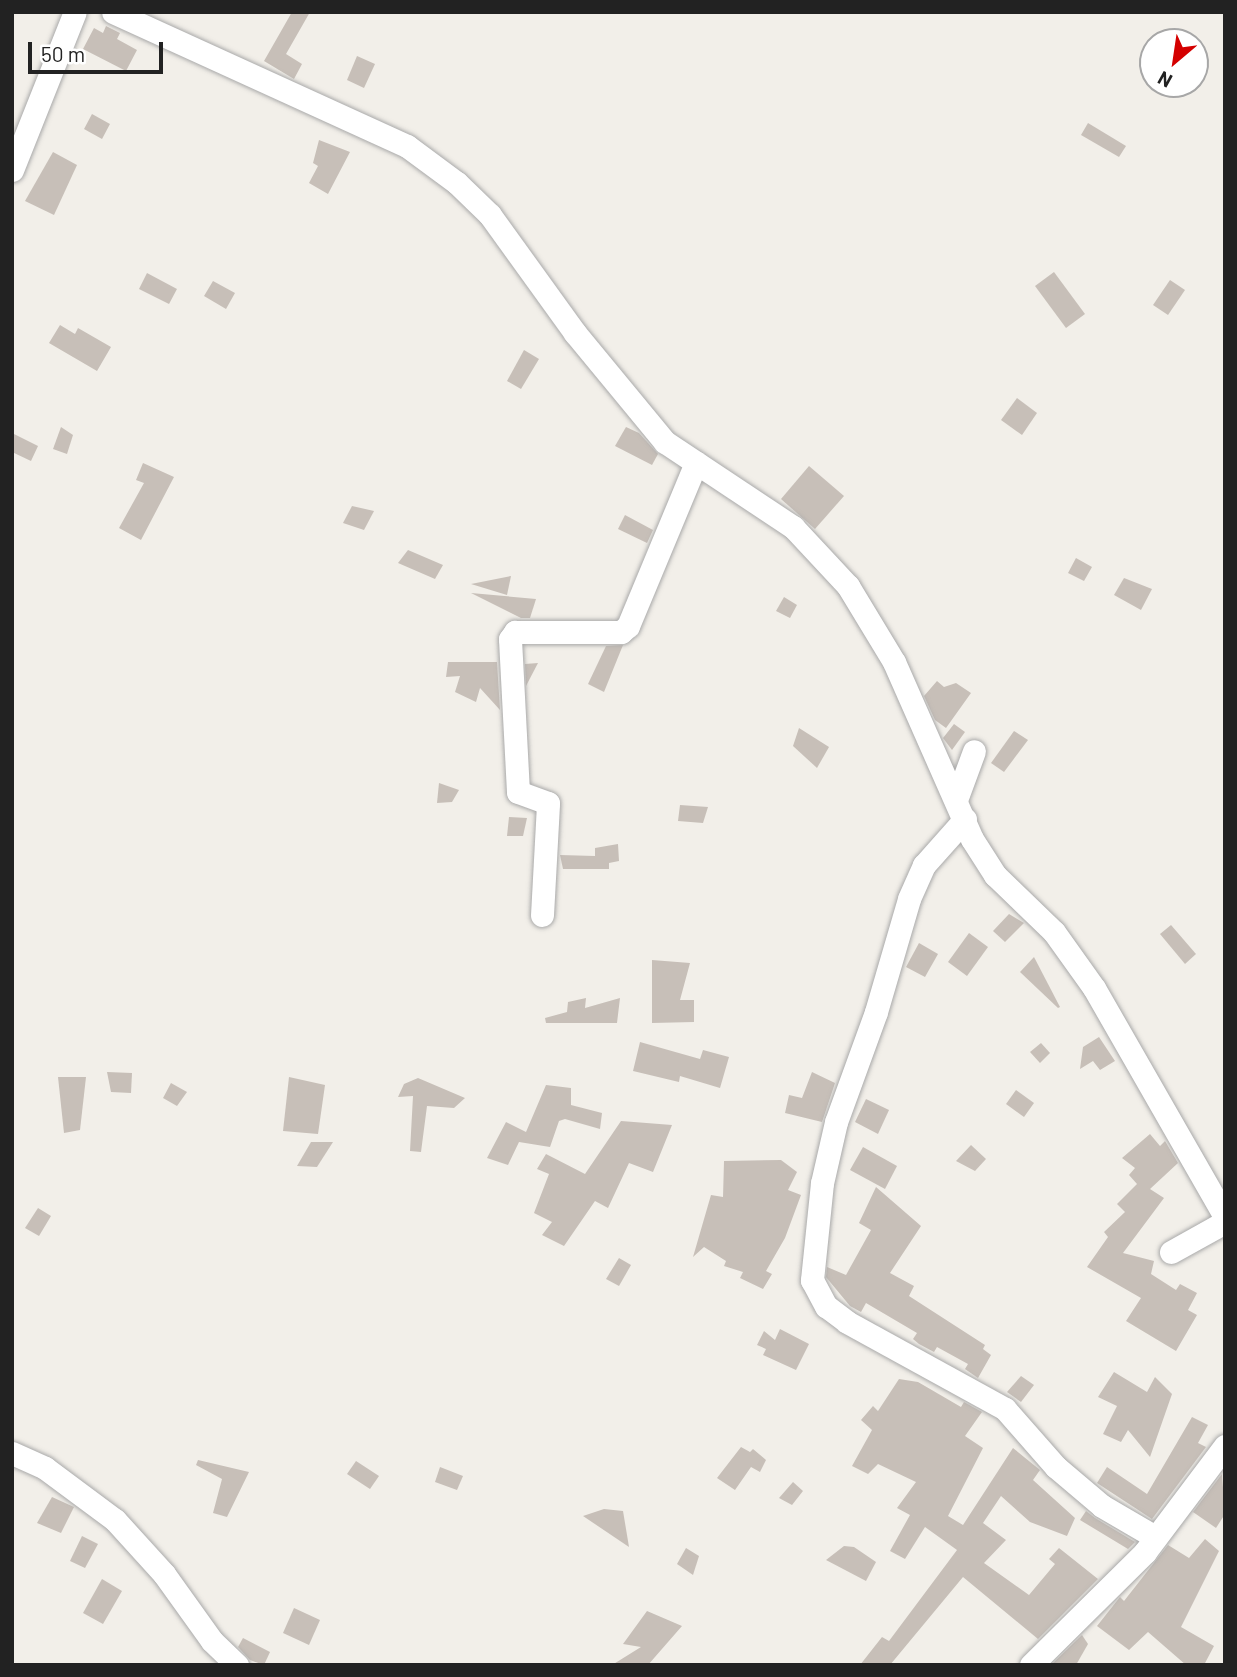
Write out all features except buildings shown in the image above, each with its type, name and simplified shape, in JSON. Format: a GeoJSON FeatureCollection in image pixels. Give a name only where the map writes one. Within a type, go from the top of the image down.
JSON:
{"type":"FeatureCollection","features":[{"type":"Feature","properties":{"kind":"street"},"geometry":{"type":"LineString","coordinates":[[12,170],[75,12]]}},
{"type":"Feature","properties":{"kind":"street"},"geometry":{"type":"LineString","coordinates":[[113,12],[407,146],[457,183],[490,215],[627,399],[665,442],[793,527],[848,586],[894,662],[960,809],[995,875],[1054,932],[1094,988],[1225,1220],[1171,1252]]}},
{"type":"Feature","properties":{"kind":"street"},"geometry":{"type":"LineString","coordinates":[[542,915],[548,803],[518,792],[510,639],[515,632],[621,632],[628,626],[696,463]]}},
{"type":"Feature","properties":{"kind":"street"},"geometry":{"type":"LineString","coordinates":[[974,751],[960,809],[924,865],[909,899],[876,1012],[836,1122],[822,1184],[811,1280],[826,1306],[847,1322],[1005,1409],[1056,1467],[1102,1506],[1155,1537]]}},
{"type":"Feature","properties":{"kind":"street"},"geometry":{"type":"LineString","coordinates":[[1031,1665],[1107,1595],[1225,1446]]}},
{"type":"Feature","properties":{"kind":"street"},"geometry":{"type":"LineString","coordinates":[[12,1453],[45,1468],[115,1520],[164,1574],[212,1641],[237,1665]]}}]}
